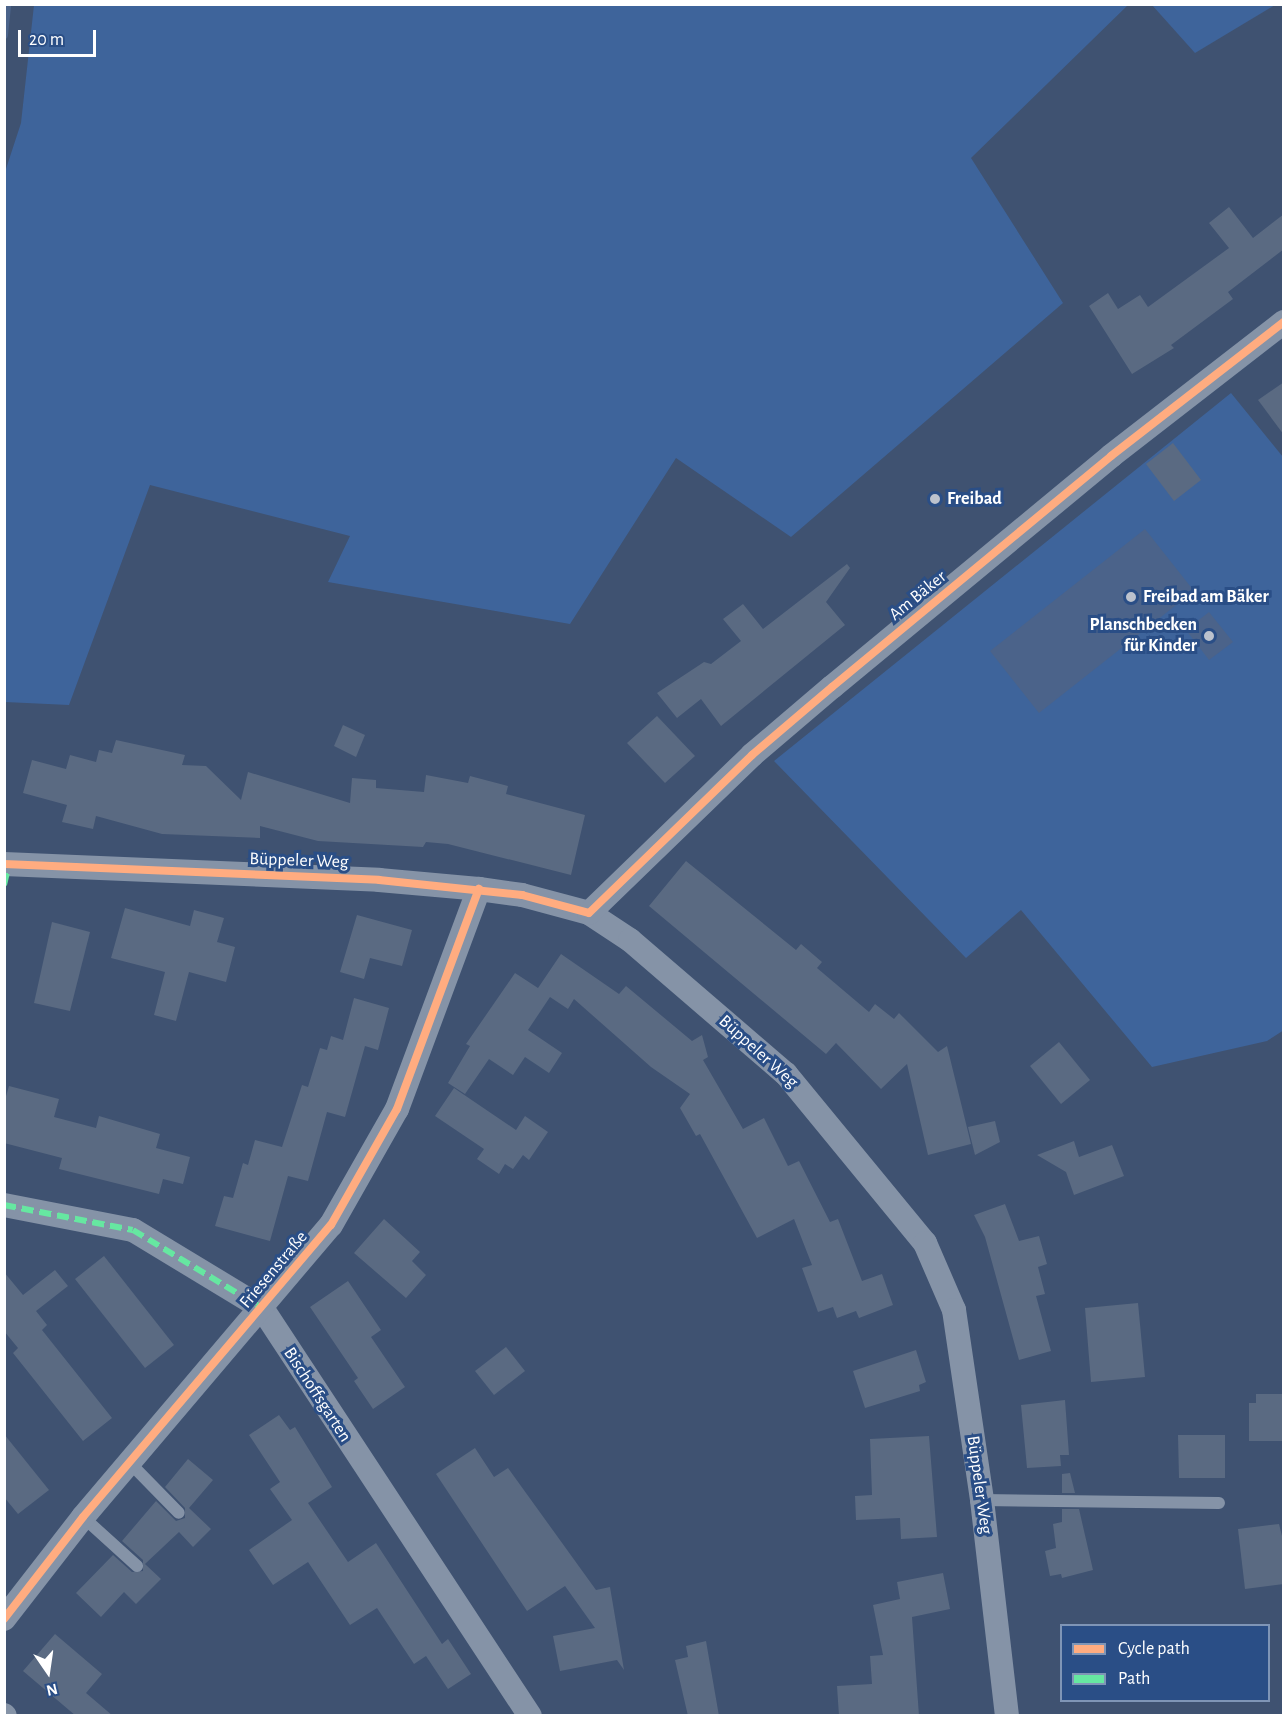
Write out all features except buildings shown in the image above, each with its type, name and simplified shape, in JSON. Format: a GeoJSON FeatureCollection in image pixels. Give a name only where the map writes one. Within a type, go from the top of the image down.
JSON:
{"type":"FeatureCollection","features":[{"type":"Feature","properties":{"kind":"street","name":"Am Bäker"},"geometry":{"type":"LineString","coordinates":[[589,913],[744,763],[823,694],[1102,464],[1284,322]]}},
{"type":"Feature","properties":{"kind":"street","name":"Büppeler Weg"},"geometry":{"type":"LineString","coordinates":[[6,871],[378,879],[479,889],[522,895],[589,913],[630,940],[786,1074],[925,1243],[954,1310],[982,1500],[1007,1716]]}},
{"type":"Feature","properties":{"kind":"street","name":"Friesenstraße"},"geometry":{"type":"LineString","coordinates":[[4,1619],[83,1517],[331,1225],[397,1109],[479,889]]}},
{"type":"Feature","properties":{"kind":"street","name":"Bischoffsgarten"},"geometry":{"type":"LineString","coordinates":[[4,1205],[133,1230],[262,1308],[530,1716]]}},
{"type":"Feature","properties":{"kind":"lane"},"geometry":{"type":"LineString","coordinates":[[129,1462],[179,1513]]}},
{"type":"Feature","properties":{"kind":"lane"},"geometry":{"type":"LineString","coordinates":[[982,1500],[1219,1503]]}},
{"type":"Feature","properties":{"kind":"lane"},"geometry":{"type":"LineString","coordinates":[[83,1517],[137,1566]]}},
{"type":"Feature","properties":{"kind":"shaded area"},"geometry":{"type":"Polygon","coordinates":[[[34,4],[1128,5],[971,158],[1063,303],[791,537],[676,458],[570,624],[328,582],[350,536],[150,485],[69,705],[5,702],[4,175],[21,123],[34,4]]]}},
{"type":"Feature","properties":{"kind":"shaded area"},"geometry":{"type":"Polygon","coordinates":[[[1152,5],[1275,5],[1195,53],[1152,5]]]}},
{"type":"Feature","properties":{"kind":"shaded area","name":"Freibad am Bäker"},"geometry":{"type":"Polygon","coordinates":[[[1231,393],[1283,457],[1284,1030],[1267,1041],[1152,1067],[1021,910],[966,958],[774,761],[1231,393]]]}},
{"type":"Feature","properties":{"kind":"shaded area"},"geometry":{"type":"Polygon","coordinates":[[[1145,529],[1194,591],[1039,713],[990,651],[1145,529]]]}},
{"type":"Feature","properties":{"kind":"shaded area","name":"Planschbecken für Kinder"},"geometry":{"type":"Polygon","coordinates":[[[1209,612],[1233,642],[1209,660],[1186,630],[1209,612]]]}},
{"type":"Feature","properties":{"kind":"waterway"},"geometry":{"type":"LineString","coordinates":[[4,35],[7,4]]}},
{"type":"Feature","properties":{"kind":"marked path"},"geometry":{"type":"LineString","coordinates":[[4,885],[9,864]]}},
{"type":"Feature","properties":{"kind":"marked path"},"geometry":{"type":"LineString","coordinates":[[4,1205],[133,1230],[262,1308]]}},
{"type":"Feature","properties":{"kind":"cycle path"},"geometry":{"type":"LineString","coordinates":[[4,864],[379,880],[522,895],[589,913],[752,755],[1111,456],[1284,322]]}},
{"type":"Feature","properties":{"kind":"cycle path"},"geometry":{"type":"LineString","coordinates":[[4,1619],[83,1517],[331,1225],[397,1109],[479,889]]}},
{"type":"Feature","properties":{"kind":"place","name":"Freibad"},"geometry":{"type":"Point","coordinates":[935,499]}},
{"type":"Feature","properties":{"kind":"place","name":"Freibad am Bäker"},"geometry":{"type":"Point","coordinates":[1131,597]}},
{"type":"Feature","properties":{"kind":"place","name":"Planschbecken für Kinder"},"geometry":{"type":"Point","coordinates":[1209,636]}}]}
